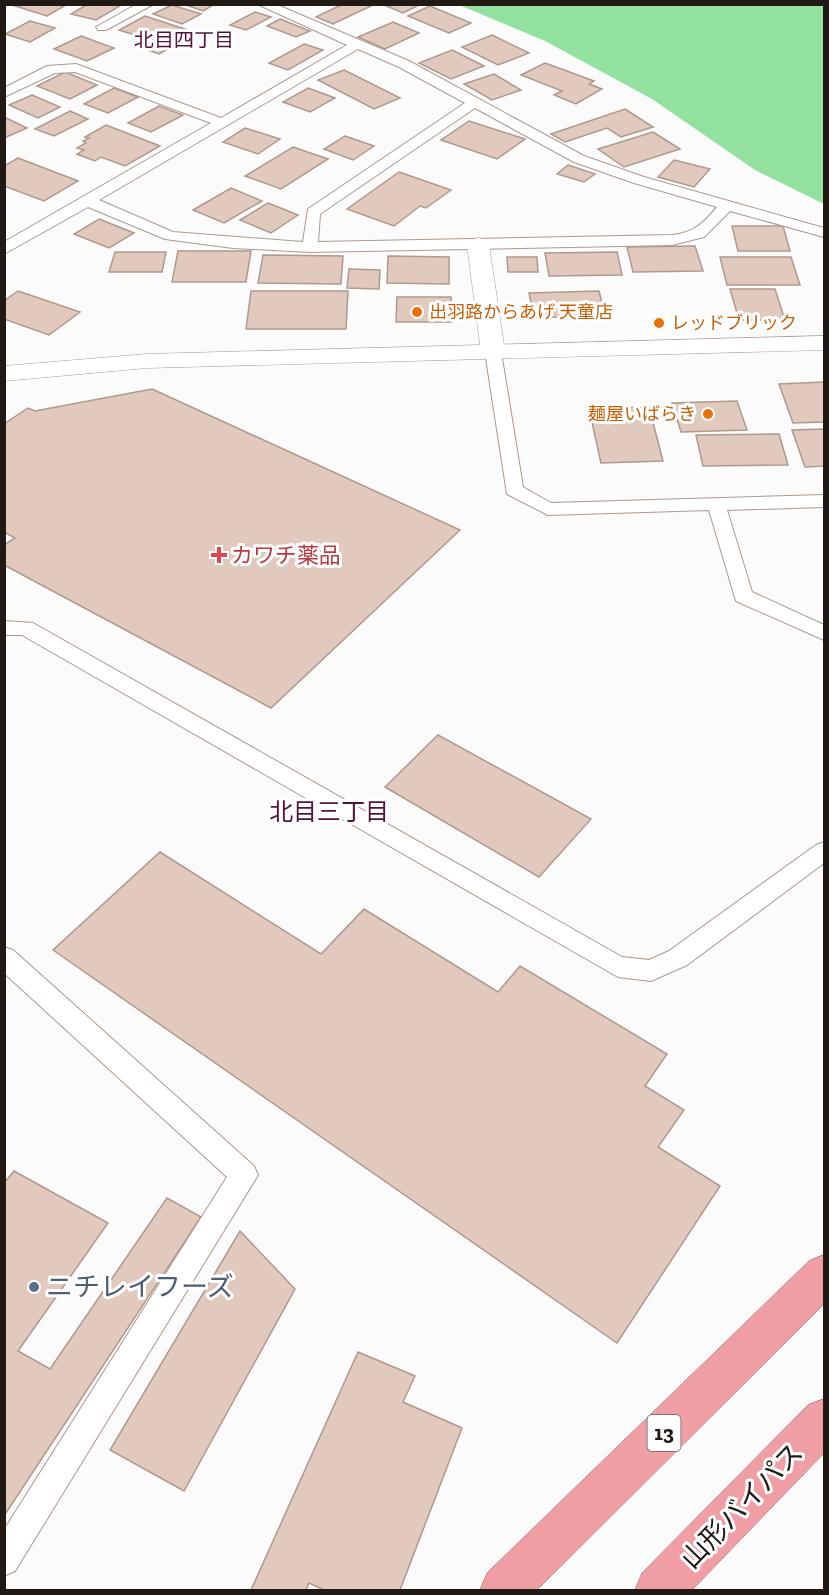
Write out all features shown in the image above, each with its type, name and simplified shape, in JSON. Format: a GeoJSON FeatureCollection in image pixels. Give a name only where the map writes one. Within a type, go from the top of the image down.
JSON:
{"type":"FeatureCollection","features":[{"type":"Feature","properties":{"kind":"highway","name":"13"},"geometry":{"type":"LineString","coordinates":[[504,1590],[825,1275]]}},
{"type":"Feature","properties":{"kind":"highway","name":"山形バイパス"},"geometry":{"type":"LineString","coordinates":[[659,1590],[825,1421]]}},
{"type":"Feature","properties":{"kind":"street"},"geometry":{"type":"LineString","coordinates":[[478,245],[493,352]]}},
{"type":"Feature","properties":{"kind":"street"},"geometry":{"type":"LineString","coordinates":[[4,374],[147,361],[825,343]]}},
{"type":"Feature","properties":{"kind":"lane"},"geometry":{"type":"LineString","coordinates":[[102,27],[148,4]]}},
{"type":"Feature","properties":{"kind":"lane"},"geometry":{"type":"LineString","coordinates":[[263,4],[404,64],[579,159],[639,180],[825,233]]}},
{"type":"Feature","properties":{"kind":"lane"},"geometry":{"type":"LineString","coordinates":[[4,249],[356,45]]}},
{"type":"Feature","properties":{"kind":"lane"},"geometry":{"type":"LineString","coordinates":[[4,93],[52,69],[76,68],[223,123]]}},
{"type":"Feature","properties":{"kind":"lane"},"geometry":{"type":"LineString","coordinates":[[310,247],[313,212],[474,103]]}},
{"type":"Feature","properties":{"kind":"lane"},"geometry":{"type":"LineString","coordinates":[[87,201],[170,236],[310,247],[478,245],[691,238],[705,232],[727,205]]}},
{"type":"Feature","properties":{"kind":"lane"},"geometry":{"type":"LineString","coordinates":[[493,352],[514,489],[548,509],[825,501]]}},
{"type":"Feature","properties":{"kind":"lane"},"geometry":{"type":"LineString","coordinates":[[716,503],[743,596],[825,633]]}},
{"type":"Feature","properties":{"kind":"lane"},"geometry":{"type":"LineString","coordinates":[[4,628],[26,628],[618,967],[651,971],[678,958],[825,851]]}},
{"type":"Feature","properties":{"kind":"lane"},"geometry":{"type":"LineString","coordinates":[[4,957],[244,1175],[4,1560]]}},
{"type":"Feature","properties":{"kind":"green space"},"geometry":{"type":"Polygon","coordinates":[[[459,5],[824,5],[824,204],[755,170],[652,99],[545,41],[459,5]]]}},
{"type":"Feature","properties":{"kind":"building"},"geometry":{"type":"Polygon","coordinates":[[[9,4],[63,4],[66,5],[47,16],[9,4]]]}},
{"type":"Feature","properties":{"kind":"building"},"geometry":{"type":"Polygon","coordinates":[[[88,4],[123,4],[96,20],[71,14],[88,4]]]}},
{"type":"Feature","properties":{"kind":"building"},"geometry":{"type":"Polygon","coordinates":[[[183,4],[215,4],[203,11],[183,4]]]}},
{"type":"Feature","properties":{"kind":"building"},"geometry":{"type":"Polygon","coordinates":[[[343,4],[373,5],[333,24],[316,17],[343,4]]]}},
{"type":"Feature","properties":{"kind":"building"},"geometry":{"type":"Polygon","coordinates":[[[382,4],[421,4],[403,13],[382,4]]]}},
{"type":"Feature","properties":{"kind":"building"},"geometry":{"type":"Polygon","coordinates":[[[172,5],[201,14],[182,24],[153,14],[172,5]]]}},
{"type":"Feature","properties":{"kind":"building"},"geometry":{"type":"Polygon","coordinates":[[[430,6],[471,23],[449,33],[408,16],[430,6]]]}},
{"type":"Feature","properties":{"kind":"building"},"geometry":{"type":"Polygon","coordinates":[[[255,12],[271,17],[246,30],[230,25],[255,12]]]}},
{"type":"Feature","properties":{"kind":"building"},"geometry":{"type":"Polygon","coordinates":[[[145,16],[197,33],[159,54],[139,47],[151,40],[119,30],[145,16]]]}},
{"type":"Feature","properties":{"kind":"building"},"geometry":{"type":"Polygon","coordinates":[[[280,19],[310,31],[296,37],[267,26],[280,19]]]}},
{"type":"Feature","properties":{"kind":"building"},"geometry":{"type":"Polygon","coordinates":[[[30,21],[55,28],[30,42],[5,34],[30,21]]]}},
{"type":"Feature","properties":{"kind":"building"},"geometry":{"type":"Polygon","coordinates":[[[393,22],[419,33],[385,49],[358,37],[393,22]]]}},
{"type":"Feature","properties":{"kind":"building"},"geometry":{"type":"Polygon","coordinates":[[[492,35],[529,53],[498,65],[462,47],[492,35]]]}},
{"type":"Feature","properties":{"kind":"building"},"geometry":{"type":"Polygon","coordinates":[[[81,36],[114,48],[87,61],[54,49],[81,36]]]}},
{"type":"Feature","properties":{"kind":"building"},"geometry":{"type":"Polygon","coordinates":[[[304,44],[323,50],[288,70],[269,63],[304,44]]]}},
{"type":"Feature","properties":{"kind":"building"},"geometry":{"type":"Polygon","coordinates":[[[452,50],[484,66],[451,79],[419,63],[452,50]]]}},
{"type":"Feature","properties":{"kind":"building"},"geometry":{"type":"Polygon","coordinates":[[[545,63],[594,81],[589,84],[602,89],[576,104],[554,95],[562,91],[521,75],[545,63]]]}},
{"type":"Feature","properties":{"kind":"building"},"geometry":{"type":"Polygon","coordinates":[[[344,70],[400,98],[374,109],[318,80],[344,70]]]}},
{"type":"Feature","properties":{"kind":"building"},"geometry":{"type":"Polygon","coordinates":[[[65,72],[97,85],[70,99],[37,86],[65,72]]]}},
{"type":"Feature","properties":{"kind":"building"},"geometry":{"type":"Polygon","coordinates":[[[494,74],[521,90],[492,100],[464,84],[494,74]]]}},
{"type":"Feature","properties":{"kind":"building"},"geometry":{"type":"Polygon","coordinates":[[[114,88],[138,97],[108,113],[84,104],[114,88]]]}},
{"type":"Feature","properties":{"kind":"building"},"geometry":{"type":"Polygon","coordinates":[[[308,88],[335,98],[310,112],[283,102],[308,88]]]}},
{"type":"Feature","properties":{"kind":"building"},"geometry":{"type":"Polygon","coordinates":[[[32,95],[60,107],[38,118],[9,105],[32,95]]]}},
{"type":"Feature","properties":{"kind":"building"},"geometry":{"type":"Polygon","coordinates":[[[159,106],[183,115],[151,132],[128,123],[159,106]]]}},
{"type":"Feature","properties":{"kind":"building"},"geometry":{"type":"Polygon","coordinates":[[[625,109],[653,127],[621,137],[607,128],[565,142],[551,134],[625,109]]]}},
{"type":"Feature","properties":{"kind":"building"},"geometry":{"type":"Polygon","coordinates":[[[70,111],[88,119],[54,136],[35,129],[70,111]]]}},
{"type":"Feature","properties":{"kind":"building"},"geometry":{"type":"Polygon","coordinates":[[[4,117],[27,128],[4,138],[4,117]]]}},
{"type":"Feature","properties":{"kind":"building"},"geometry":{"type":"Polygon","coordinates":[[[469,121],[525,139],[497,159],[441,140],[469,121]]]}},
{"type":"Feature","properties":{"kind":"building"},"geometry":{"type":"Polygon","coordinates":[[[106,125],[160,146],[125,166],[101,157],[95,161],[77,154],[84,150],[77,148],[86,143],[83,141],[89,138],[85,137],[106,125]]]}},
{"type":"Feature","properties":{"kind":"building"},"geometry":{"type":"Polygon","coordinates":[[[245,128],[280,139],[258,154],[223,142],[245,128]]]}},
{"type":"Feature","properties":{"kind":"building"},"geometry":{"type":"Polygon","coordinates":[[[653,132],[680,149],[624,167],[598,149],[653,132]]]}},
{"type":"Feature","properties":{"kind":"building"},"geometry":{"type":"Polygon","coordinates":[[[345,136],[374,146],[353,160],[324,149],[345,136]]]}},
{"type":"Feature","properties":{"kind":"building"},"geometry":{"type":"Polygon","coordinates":[[[293,147],[328,159],[281,189],[245,176],[293,147]]]}},
{"type":"Feature","properties":{"kind":"building"},"geometry":{"type":"Polygon","coordinates":[[[18,158],[78,181],[44,201],[4,186],[4,166],[18,158]]]}},
{"type":"Feature","properties":{"kind":"building"},"geometry":{"type":"Polygon","coordinates":[[[674,160],[710,169],[694,187],[658,177],[674,160]]]}},
{"type":"Feature","properties":{"kind":"building"},"geometry":{"type":"Polygon","coordinates":[[[568,165],[595,174],[584,182],[557,174],[568,165]]]}},
{"type":"Feature","properties":{"kind":"building"},"geometry":{"type":"Polygon","coordinates":[[[399,172],[451,190],[426,208],[420,206],[394,226],[347,209],[399,172]]]}},
{"type":"Feature","properties":{"kind":"building"},"geometry":{"type":"Polygon","coordinates":[[[231,188],[262,201],[224,223],[193,210],[231,188]]]}},
{"type":"Feature","properties":{"kind":"building"},"geometry":{"type":"Polygon","coordinates":[[[268,203],[298,215],[271,233],[240,220],[268,203]]]}},
{"type":"Feature","properties":{"kind":"building"},"geometry":{"type":"Polygon","coordinates":[[[99,219],[134,233],[109,248],[74,234],[99,219]]]}},
{"type":"Feature","properties":{"kind":"building"},"geometry":{"type":"Polygon","coordinates":[[[732,226],[783,226],[790,251],[738,251],[732,226]]]}},
{"type":"Feature","properties":{"kind":"building"},"geometry":{"type":"Polygon","coordinates":[[[695,246],[703,271],[633,272],[627,247],[695,246]]]}},
{"type":"Feature","properties":{"kind":"building"},"geometry":{"type":"Polygon","coordinates":[[[178,251],[251,251],[246,282],[172,282],[178,251]]]}},
{"type":"Feature","properties":{"kind":"building"},"geometry":{"type":"Polygon","coordinates":[[[115,252],[166,252],[162,272],[109,272],[115,252]]]}},
{"type":"Feature","properties":{"kind":"building"},"geometry":{"type":"Polygon","coordinates":[[[617,252],[622,275],[549,276],[545,253],[617,252]]]}},
{"type":"Feature","properties":{"kind":"building"},"geometry":{"type":"Polygon","coordinates":[[[263,255],[343,256],[341,284],[258,283],[263,255]]]}},
{"type":"Feature","properties":{"kind":"building"},"geometry":{"type":"Polygon","coordinates":[[[388,256],[449,257],[449,284],[387,283],[388,256]]]}},
{"type":"Feature","properties":{"kind":"building"},"geometry":{"type":"Polygon","coordinates":[[[507,257],[537,257],[538,272],[508,272],[507,257]]]}},
{"type":"Feature","properties":{"kind":"building"},"geometry":{"type":"Polygon","coordinates":[[[720,257],[791,257],[800,285],[727,285],[720,257]]]}},
{"type":"Feature","properties":{"kind":"building"},"geometry":{"type":"Polygon","coordinates":[[[349,269],[380,270],[379,289],[347,288],[349,269]]]}},
{"type":"Feature","properties":{"kind":"building"},"geometry":{"type":"Polygon","coordinates":[[[730,289],[775,289],[785,320],[739,320],[730,289]]]}},
{"type":"Feature","properties":{"kind":"building"},"geometry":{"type":"Polygon","coordinates":[[[18,291],[80,312],[49,335],[4,319],[4,301],[18,291]]]}},
{"type":"Feature","properties":{"kind":"building"},"geometry":{"type":"Polygon","coordinates":[[[251,291],[348,291],[346,329],[246,329],[251,291]]]}},
{"type":"Feature","properties":{"kind":"building"},"geometry":{"type":"Polygon","coordinates":[[[599,291],[605,315],[534,318],[529,293],[599,291]]]}},
{"type":"Feature","properties":{"kind":"building"},"geometry":{"type":"Polygon","coordinates":[[[397,297],[451,297],[452,322],[396,322],[397,297]]]}},
{"type":"Feature","properties":{"kind":"building"},"geometry":{"type":"Polygon","coordinates":[[[824,382],[824,422],[793,423],[779,384],[824,382]]]}},
{"type":"Feature","properties":{"kind":"building","name":"カワチ薬品"},"geometry":{"type":"Polygon","coordinates":[[[152,389],[460,530],[271,708],[4,565],[4,545],[15,538],[4,532],[4,424],[28,408],[35,411],[152,389]]]}},
{"type":"Feature","properties":{"kind":"building"},"geometry":{"type":"Polygon","coordinates":[[[737,401],[747,430],[681,432],[672,403],[737,401]]]}},
{"type":"Feature","properties":{"kind":"building"},"geometry":{"type":"Polygon","coordinates":[[[649,407],[663,461],[601,463],[589,409],[649,407]]]}},
{"type":"Feature","properties":{"kind":"building"},"geometry":{"type":"Polygon","coordinates":[[[824,429],[824,466],[805,467],[792,430],[824,429]]]}},
{"type":"Feature","properties":{"kind":"building"},"geometry":{"type":"Polygon","coordinates":[[[779,434],[788,465],[703,466],[696,435],[779,434]]]}},
{"type":"Feature","properties":{"kind":"building"},"geometry":{"type":"Polygon","coordinates":[[[438,735],[591,819],[539,877],[385,787],[438,735]]]}},
{"type":"Feature","properties":{"kind":"building"},"geometry":{"type":"Polygon","coordinates":[[[160,852],[321,954],[364,909],[498,992],[520,966],[667,1054],[645,1086],[684,1110],[658,1147],[720,1186],[617,1343],[53,950],[160,852]]]}},
{"type":"Feature","properties":{"kind":"building","name":"ニチレイフーズ"},"geometry":{"type":"Polygon","coordinates":[[[14,1171],[108,1223],[18,1351],[50,1369],[167,1198],[201,1217],[4,1516],[4,1183],[14,1171]]]}},
{"type":"Feature","properties":{"kind":"building"},"geometry":{"type":"Polygon","coordinates":[[[240,1231],[295,1289],[184,1491],[110,1450],[240,1231]]]}},
{"type":"Feature","properties":{"kind":"building"},"geometry":{"type":"Polygon","coordinates":[[[358,1352],[415,1376],[403,1402],[462,1428],[400,1590],[324,1590],[309,1583],[306,1590],[251,1590],[358,1352]]]}},
{"type":"Feature","properties":{"kind":"place","name":"出羽路からあげ 天童店"},"geometry":{"type":"Point","coordinates":[417,312]}},
{"type":"Feature","properties":{"kind":"place","name":"レッドブリック"},"geometry":{"type":"Point","coordinates":[659,323]}},
{"type":"Feature","properties":{"kind":"place","name":"麺屋いばらき"},"geometry":{"type":"Point","coordinates":[708,414]}},
{"type":"Feature","properties":{"kind":"place","name":"カワチ薬品"},"geometry":{"type":"Point","coordinates":[219,555]}},
{"type":"Feature","properties":{"kind":"place","name":"ニチレイフーズ"},"geometry":{"type":"Point","coordinates":[34,1287]}},
{"type":"Feature","properties":{"kind":"district","name":"北目四丁目"},"geometry":{"type":"Point","coordinates":[184,40]}},
{"type":"Feature","properties":{"kind":"district","name":"北目三丁目"},"geometry":{"type":"Point","coordinates":[329,812]}}]}
